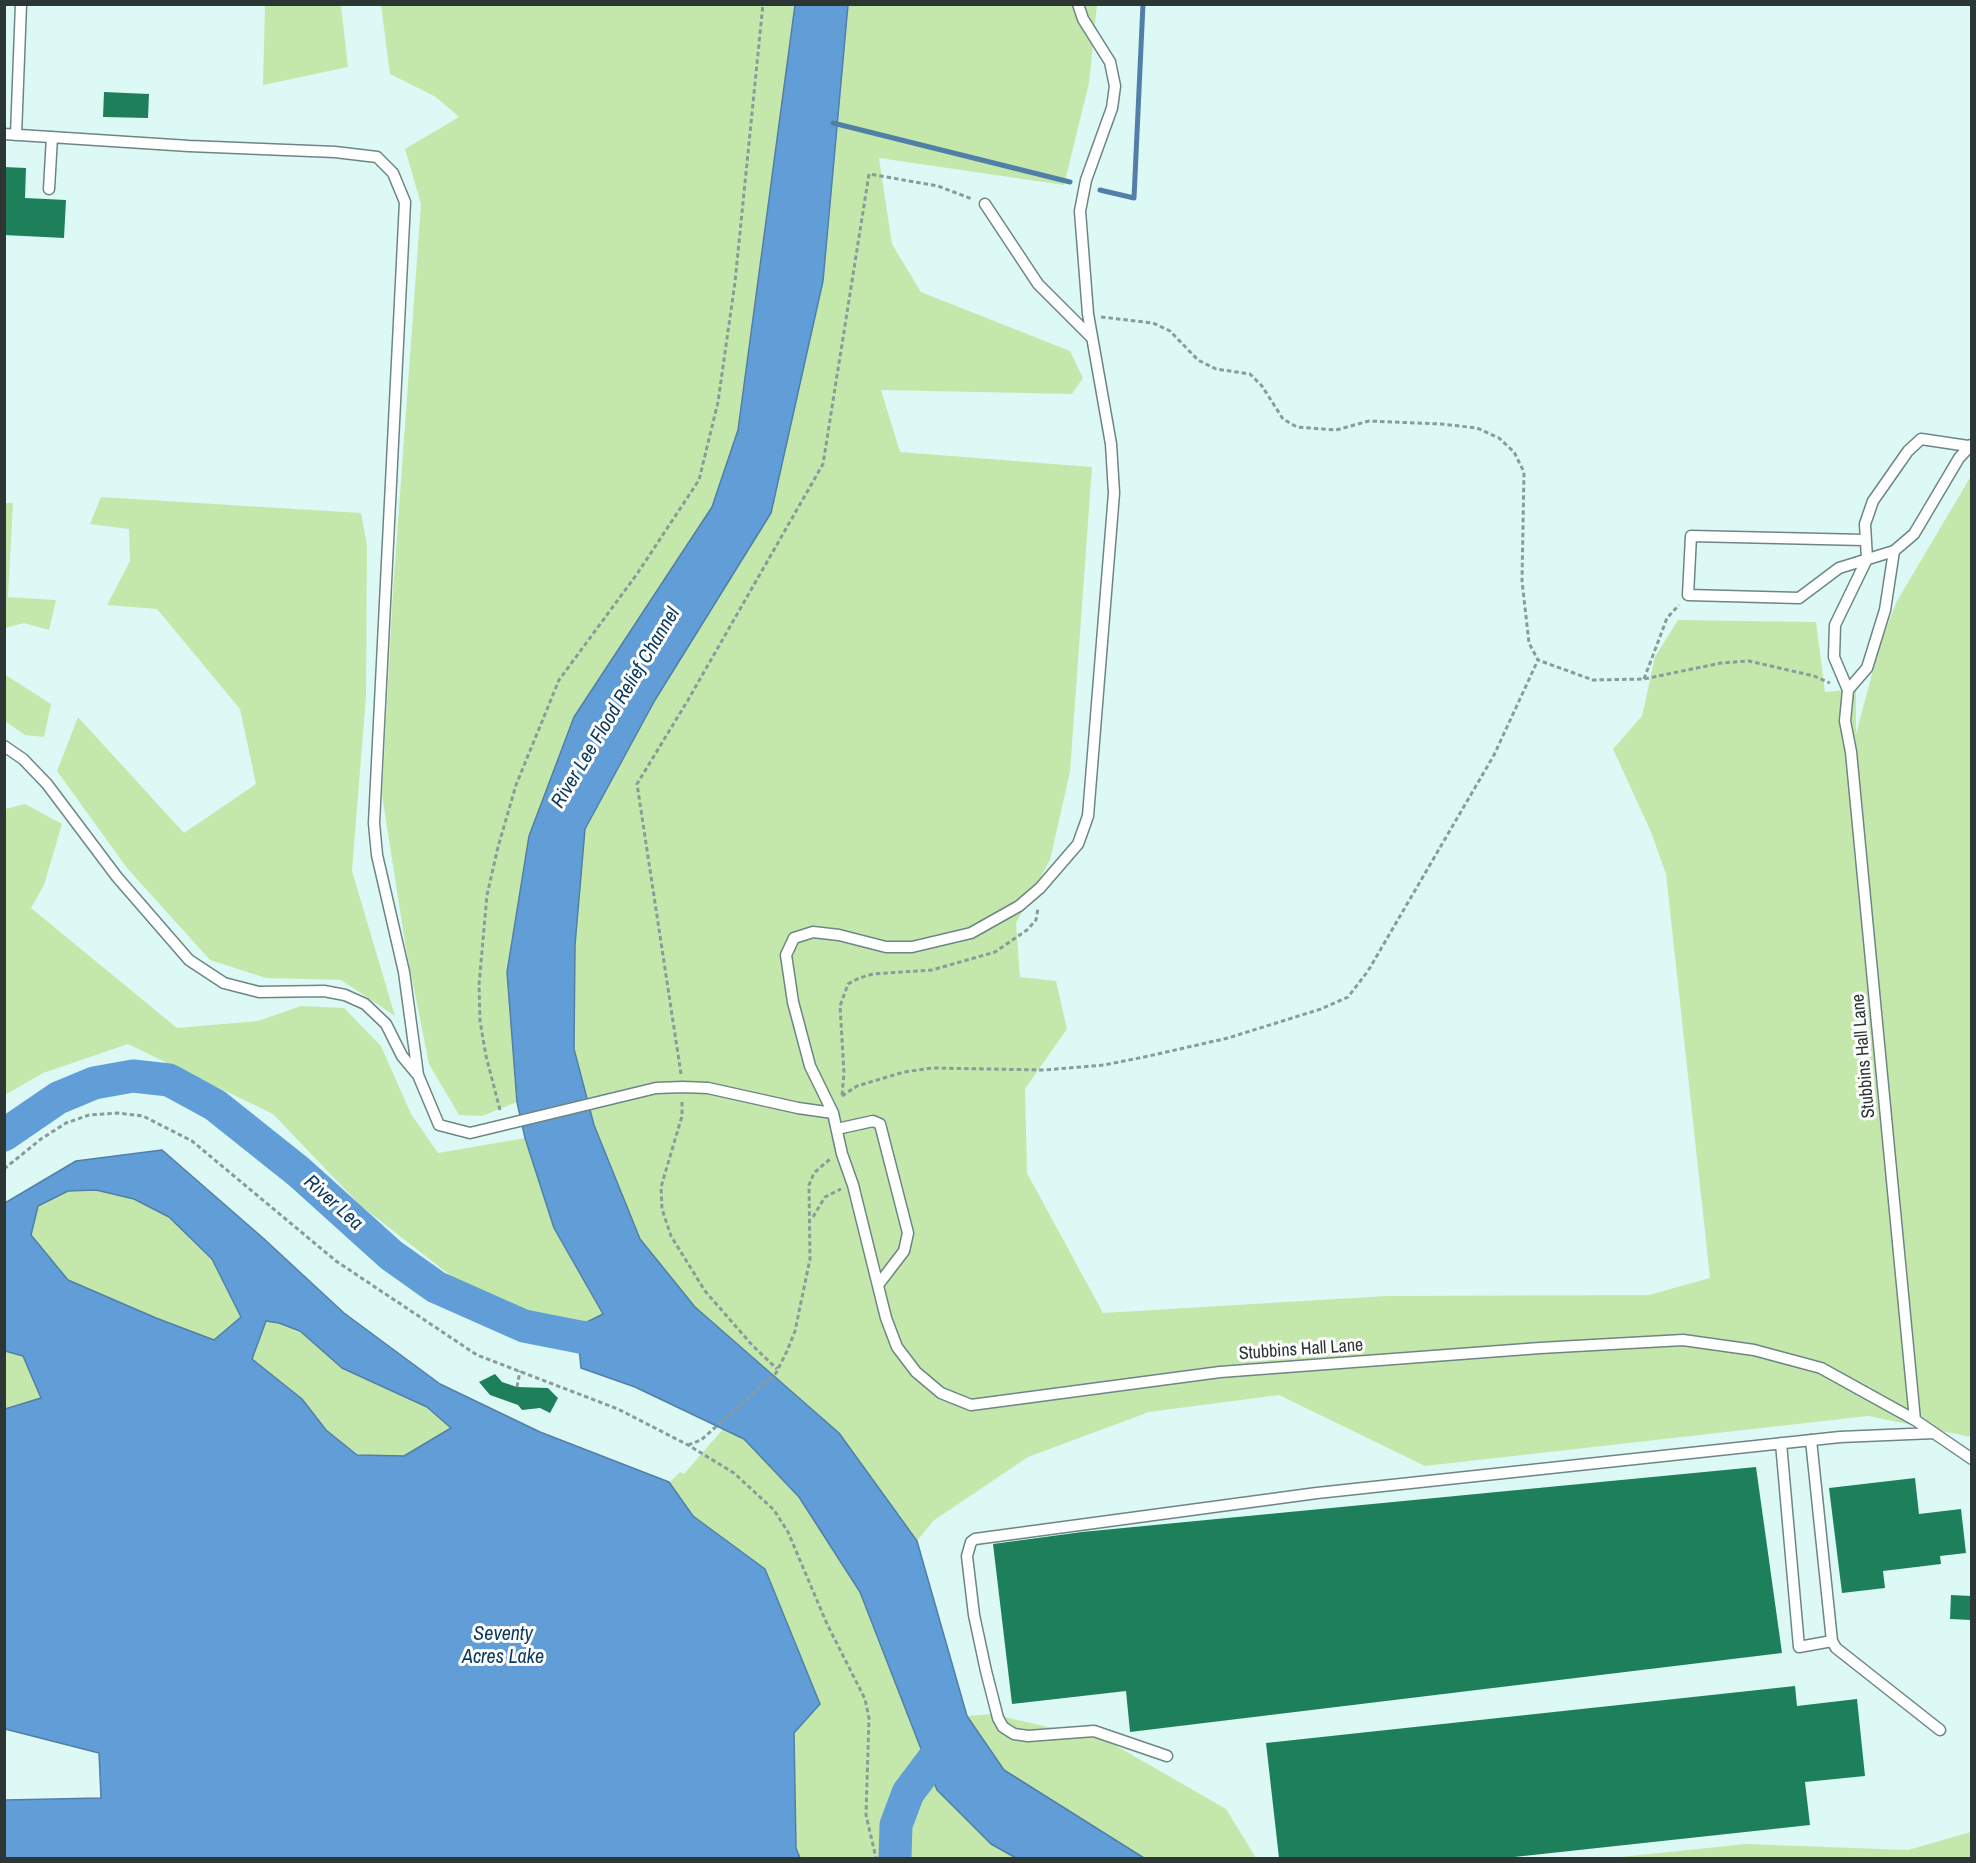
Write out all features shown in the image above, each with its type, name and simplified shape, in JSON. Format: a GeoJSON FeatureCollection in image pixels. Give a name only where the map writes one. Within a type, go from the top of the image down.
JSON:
{"type":"FeatureCollection","features":[{"type":"Feature","properties":{"kind":"lane"},"geometry":{"type":"LineString","coordinates":[[16,135],[21,4]]}},
{"type":"Feature","properties":{"kind":"lane","name":"Stubbins Hall Lane"},"geometry":{"type":"LineString","coordinates":[[1078,4],[1083,19],[1110,62],[1115,86],[1112,108],[1086,180],[1080,211],[1088,314],[1112,444],[1114,493],[1088,816],[1078,844],[1041,888],[1019,906],[971,933],[912,947],[886,947],[839,934],[813,932],[794,938],[786,955],[793,1002],[810,1066],[833,1113],[842,1154],[853,1185],[878,1285],[897,1347],[916,1372],[941,1394],[971,1405],[1220,1372],[1683,1340],[1754,1350],[1821,1368],[1915,1419],[1971,1459]]}},
{"type":"Feature","properties":{"kind":"lane"},"geometry":{"type":"LineString","coordinates":[[4,134],[335,152],[377,157],[393,173],[405,202],[374,823],[377,855],[404,972],[418,1075],[439,1125],[470,1133],[521,1123],[656,1088],[683,1087],[708,1088],[798,1108],[833,1113]]}},
{"type":"Feature","properties":{"kind":"lane"},"geometry":{"type":"LineString","coordinates":[[49,189],[52,137]]}},
{"type":"Feature","properties":{"kind":"lane"},"geometry":{"type":"LineString","coordinates":[[985,204],[1038,284],[1092,338]]}},
{"type":"Feature","properties":{"kind":"lane"},"geometry":{"type":"LineString","coordinates":[[1864,540],[1691,536],[1689,595],[1799,598],[1839,568],[1867,559],[1894,551],[1914,534],[1970,446],[1921,438],[1908,451],[1873,501],[1865,524],[1864,540],[1867,559],[1835,625],[1834,657],[1848,690],[1867,668],[1885,610],[1894,551]]}},
{"type":"Feature","properties":{"kind":"lane","name":"Stubbins Hall Lane"},"geometry":{"type":"LineString","coordinates":[[1848,690],[1845,721],[1852,764],[1915,1419]]}},
{"type":"Feature","properties":{"kind":"lane"},"geometry":{"type":"LineString","coordinates":[[4,746],[23,759],[47,784],[117,877],[189,960],[224,983],[233,986],[259,992],[324,991],[345,995],[365,1004],[386,1024],[402,1056],[418,1075]]}},
{"type":"Feature","properties":{"kind":"lane"},"geometry":{"type":"LineString","coordinates":[[837,1129],[873,1121],[880,1125],[908,1233],[904,1251],[878,1285]]}},
{"type":"Feature","properties":{"kind":"lane"},"geometry":{"type":"LineString","coordinates":[[1167,1756],[1094,1731],[1028,1736],[1014,1734],[1004,1727],[998,1718],[974,1615],[968,1556],[971,1542],[975,1539],[1317,1493],[1811,1440],[1934,1434]]}},
{"type":"Feature","properties":{"kind":"lane"},"geometry":{"type":"LineString","coordinates":[[1811,1440],[1832,1641],[1836,1648],[1940,1730]]}},
{"type":"Feature","properties":{"kind":"lane"},"geometry":{"type":"LineString","coordinates":[[1781,1443],[1799,1647],[1832,1641]]}},
{"type":"Feature","properties":{"kind":"path"},"geometry":{"type":"LineString","coordinates":[[503,1126],[480,1021],[479,985],[486,906],[498,847],[516,785],[559,680],[637,574],[699,480],[718,402],[735,282],[763,4]]}},
{"type":"Feature","properties":{"kind":"path"},"geometry":{"type":"LineString","coordinates":[[776,1370],[752,1346],[705,1291],[686,1264],[662,1209],[661,1186],[682,1116],[683,1087],[637,784],[688,700],[823,464],[869,174],[938,186],[985,204]]}},
{"type":"Feature","properties":{"kind":"path"},"geometry":{"type":"LineString","coordinates":[[1088,314],[1119,321],[1153,324],[1170,331],[1198,360],[1216,369],[1250,374],[1262,386],[1283,419],[1297,427],[1336,430],[1369,421],[1441,424],[1477,428],[1499,438],[1514,452],[1524,472],[1522,580],[1528,643],[1538,660],[1593,680],[1644,680],[1721,663],[1749,661],[1814,676],[1848,690]]}},
{"type":"Feature","properties":{"kind":"path"},"geometry":{"type":"LineString","coordinates":[[1644,680],[1667,618],[1689,595]]}},
{"type":"Feature","properties":{"kind":"path"},"geometry":{"type":"LineString","coordinates":[[1041,888],[1036,920],[1027,930],[995,952],[965,963],[932,970],[873,974],[848,984],[840,1006],[844,1073],[842,1096],[857,1086],[876,1080],[904,1072],[932,1068],[1044,1070],[1115,1063],[1228,1038],[1321,1009],[1348,997],[1368,971],[1494,755],[1538,660]]}},
{"type":"Feature","properties":{"kind":"path"},"geometry":{"type":"LineString","coordinates":[[4,1169],[41,1139],[66,1123],[89,1115],[117,1113],[142,1116],[192,1141],[336,1261],[434,1329],[477,1355],[618,1409],[688,1445],[734,1473],[774,1510],[788,1532],[827,1624],[865,1698],[869,1718],[866,1815],[876,1858]]}},
{"type":"Feature","properties":{"kind":"path"},"geometry":{"type":"LineString","coordinates":[[688,1445],[701,1440],[776,1370],[787,1351],[801,1309],[810,1259],[812,1218],[809,1185],[814,1173],[824,1162],[842,1154]]}},
{"type":"Feature","properties":{"kind":"path"},"geometry":{"type":"LineString","coordinates":[[812,1218],[825,1197],[853,1185]]}},
{"type":"Feature","properties":{"kind":"path"},"geometry":{"type":"LineString","coordinates":[[517,1387],[520,1371]]}},
{"type":"Feature","properties":{"kind":"green space"},"geometry":{"type":"Polygon","coordinates":[[[265,5],[341,5],[348,67],[263,85],[265,5]]]}},
{"type":"Feature","properties":{"kind":"green space"},"geometry":{"type":"Polygon","coordinates":[[[381,5],[795,5],[738,430],[712,507],[574,717],[507,972],[517,1102],[482,1116],[459,1115],[429,1064],[406,949],[382,795],[393,591],[421,204],[405,149],[459,117],[436,97],[390,74],[381,5]]]}},
{"type":"Feature","properties":{"kind":"green space"},"geometry":{"type":"Polygon","coordinates":[[[848,5],[1097,5],[1089,83],[1064,185],[879,158],[892,244],[921,292],[1070,351],[1083,378],[1072,394],[881,390],[900,452],[1092,467],[1070,772],[1050,860],[1016,923],[1020,977],[1056,981],[1067,1029],[1025,1089],[1027,1173],[1103,1313],[1386,1296],[1649,1295],[1710,1278],[1666,874],[1651,832],[1613,749],[1642,716],[1655,657],[1678,620],[1816,622],[1825,692],[1856,689],[1856,734],[1880,644],[1897,601],[1971,476],[1971,1437],[1868,1416],[1425,1466],[1279,1395],[1149,1412],[1028,1457],[933,1521],[917,1541],[839,1433],[695,1307],[640,1239],[594,1125],[574,1049],[575,945],[585,829],[655,700],[823,281],[848,5]]]}},
{"type":"Feature","properties":{"kind":"green space"},"geometry":{"type":"Polygon","coordinates":[[[101,497],[361,513],[367,545],[366,696],[352,871],[395,1016],[341,980],[266,978],[210,960],[127,868],[57,771],[78,717],[184,833],[256,784],[240,709],[157,609],[107,605],[130,561],[129,529],[90,524],[101,497]]]}},
{"type":"Feature","properties":{"kind":"green space"},"geometry":{"type":"Polygon","coordinates":[[[4,503],[13,503],[8,597],[56,600],[49,630],[24,623],[5,628],[4,503]]]}},
{"type":"Feature","properties":{"kind":"green space"},"geometry":{"type":"Polygon","coordinates":[[[4,674],[51,704],[44,737],[25,735],[5,721],[4,674]]]}},
{"type":"Feature","properties":{"kind":"green space"},"geometry":{"type":"Polygon","coordinates":[[[25,804],[62,824],[44,885],[31,908],[177,1028],[258,1021],[301,1006],[344,1008],[381,1046],[411,1114],[438,1153],[525,1138],[554,1228],[604,1314],[577,1327],[473,1293],[360,1205],[273,1114],[128,1044],[43,1073],[5,1095],[5,809],[25,804]]]}},
{"type":"Feature","properties":{"kind":"green space"},"geometry":{"type":"Polygon","coordinates":[[[96,1190],[134,1199],[169,1216],[212,1259],[241,1317],[215,1340],[156,1318],[68,1280],[31,1235],[38,1206],[68,1191],[96,1190]]]}},
{"type":"Feature","properties":{"kind":"green space"},"geometry":{"type":"Polygon","coordinates":[[[266,1321],[300,1331],[343,1368],[427,1407],[452,1428],[404,1456],[358,1455],[326,1430],[302,1399],[252,1359],[266,1321]]]}},
{"type":"Feature","properties":{"kind":"green space"},"geometry":{"type":"Polygon","coordinates":[[[5,1351],[23,1356],[41,1398],[5,1409],[5,1351]]]}},
{"type":"Feature","properties":{"kind":"green space"},"geometry":{"type":"Polygon","coordinates":[[[723,1429],[744,1439],[799,1497],[860,1592],[937,1790],[991,1844],[1016,1858],[800,1858],[796,1848],[794,1733],[820,1704],[765,1569],[693,1516],[669,1483],[680,1472],[684,1474],[723,1429]]]}},
{"type":"Feature","properties":{"kind":"green space"},"geometry":{"type":"Polygon","coordinates":[[[991,1714],[1106,1740],[1226,1809],[1256,1858],[1144,1858],[1004,1770],[967,1716],[991,1714]]]}},
{"type":"Feature","properties":{"kind":"green space"},"geometry":{"type":"Polygon","coordinates":[[[1971,1832],[1971,1858],[1611,1858],[1746,1844],[1908,1850],[1971,1832]]]}},
{"type":"Feature","properties":{"kind":"water","name":"River Lee Flood Relief Channel"},"geometry":{"type":"Polygon","coordinates":[[[795,5],[848,5],[823,281],[771,513],[655,700],[585,829],[575,945],[574,1049],[594,1125],[640,1239],[695,1307],[839,1433],[917,1541],[967,1716],[1004,1770],[1144,1858],[1016,1858],[991,1844],[937,1790],[860,1592],[799,1497],[744,1439],[635,1387],[581,1368],[577,1327],[603,1314],[554,1228],[525,1138],[517,1102],[507,972],[529,836],[574,717],[712,507],[738,430],[795,5]]]}},
{"type":"Feature","properties":{"kind":"water","name":"Seventy Acres Lake"},"geometry":{"type":"Polygon","coordinates":[[[162,1150],[263,1238],[344,1313],[440,1384],[540,1432],[669,1482],[693,1516],[765,1569],[820,1704],[794,1733],[796,1848],[800,1858],[5,1858],[5,1800],[101,1798],[99,1753],[5,1729],[5,1409],[41,1398],[23,1356],[5,1351],[5,1203],[76,1161],[162,1150]],[[96,1190],[68,1191],[38,1206],[31,1235],[68,1280],[214,1340],[241,1317],[212,1259],[169,1217],[134,1199],[96,1190]],[[266,1321],[252,1359],[302,1399],[326,1430],[357,1455],[404,1456],[451,1428],[427,1407],[342,1368],[300,1331],[266,1321]]]}},
{"type":"Feature","properties":{"kind":"building"},"geometry":{"type":"Polygon","coordinates":[[[104,92],[149,94],[148,118],[103,117],[104,92]]]}},
{"type":"Feature","properties":{"kind":"building"},"geometry":{"type":"Polygon","coordinates":[[[4,167],[26,168],[25,198],[66,200],[64,238],[4,235],[4,167]]]}},
{"type":"Feature","properties":{"kind":"building"},"geometry":{"type":"Polygon","coordinates":[[[495,1374],[502,1382],[517,1387],[548,1388],[558,1398],[550,1413],[540,1408],[522,1410],[518,1405],[490,1395],[479,1382],[495,1374]]]}},
{"type":"Feature","properties":{"kind":"building"},"geometry":{"type":"Polygon","coordinates":[[[1756,1467],[1782,1653],[1130,1732],[1126,1691],[1012,1704],[993,1544],[1082,1532],[1756,1467]]]}},
{"type":"Feature","properties":{"kind":"building"},"geometry":{"type":"Polygon","coordinates":[[[1915,1478],[1919,1514],[1961,1509],[1966,1553],[1940,1556],[1941,1564],[1883,1571],[1885,1588],[1842,1593],[1829,1488],[1915,1478]]]}},
{"type":"Feature","properties":{"kind":"building"},"geometry":{"type":"Polygon","coordinates":[[[1951,1595],[1971,1596],[1971,1620],[1950,1619],[1951,1595]]]}},
{"type":"Feature","properties":{"kind":"building"},"geometry":{"type":"Polygon","coordinates":[[[1795,1686],[1797,1706],[1857,1699],[1865,1776],[1805,1782],[1810,1825],[1505,1858],[1279,1858],[1266,1743],[1795,1686]]]}},
{"type":"Feature","properties":{"kind":"waterway"},"geometry":{"type":"LineString","coordinates":[[1100,190],[1134,198],[1143,4]]}},
{"type":"Feature","properties":{"kind":"waterway"},"geometry":{"type":"LineString","coordinates":[[833,123],[1070,182]]}},
{"type":"Feature","properties":{"kind":"waterway","name":"River Lea"},"geometry":{"type":"LineString","coordinates":[[4,1135],[58,1098],[94,1083],[133,1076],[169,1080],[215,1105],[299,1172],[391,1255],[436,1287],[524,1326],[580,1337],[623,1341]]}},
{"type":"Feature","properties":{"kind":"waterway"},"geometry":{"type":"LineString","coordinates":[[895,1858],[896,1825],[908,1793],[947,1741]]}}]}
